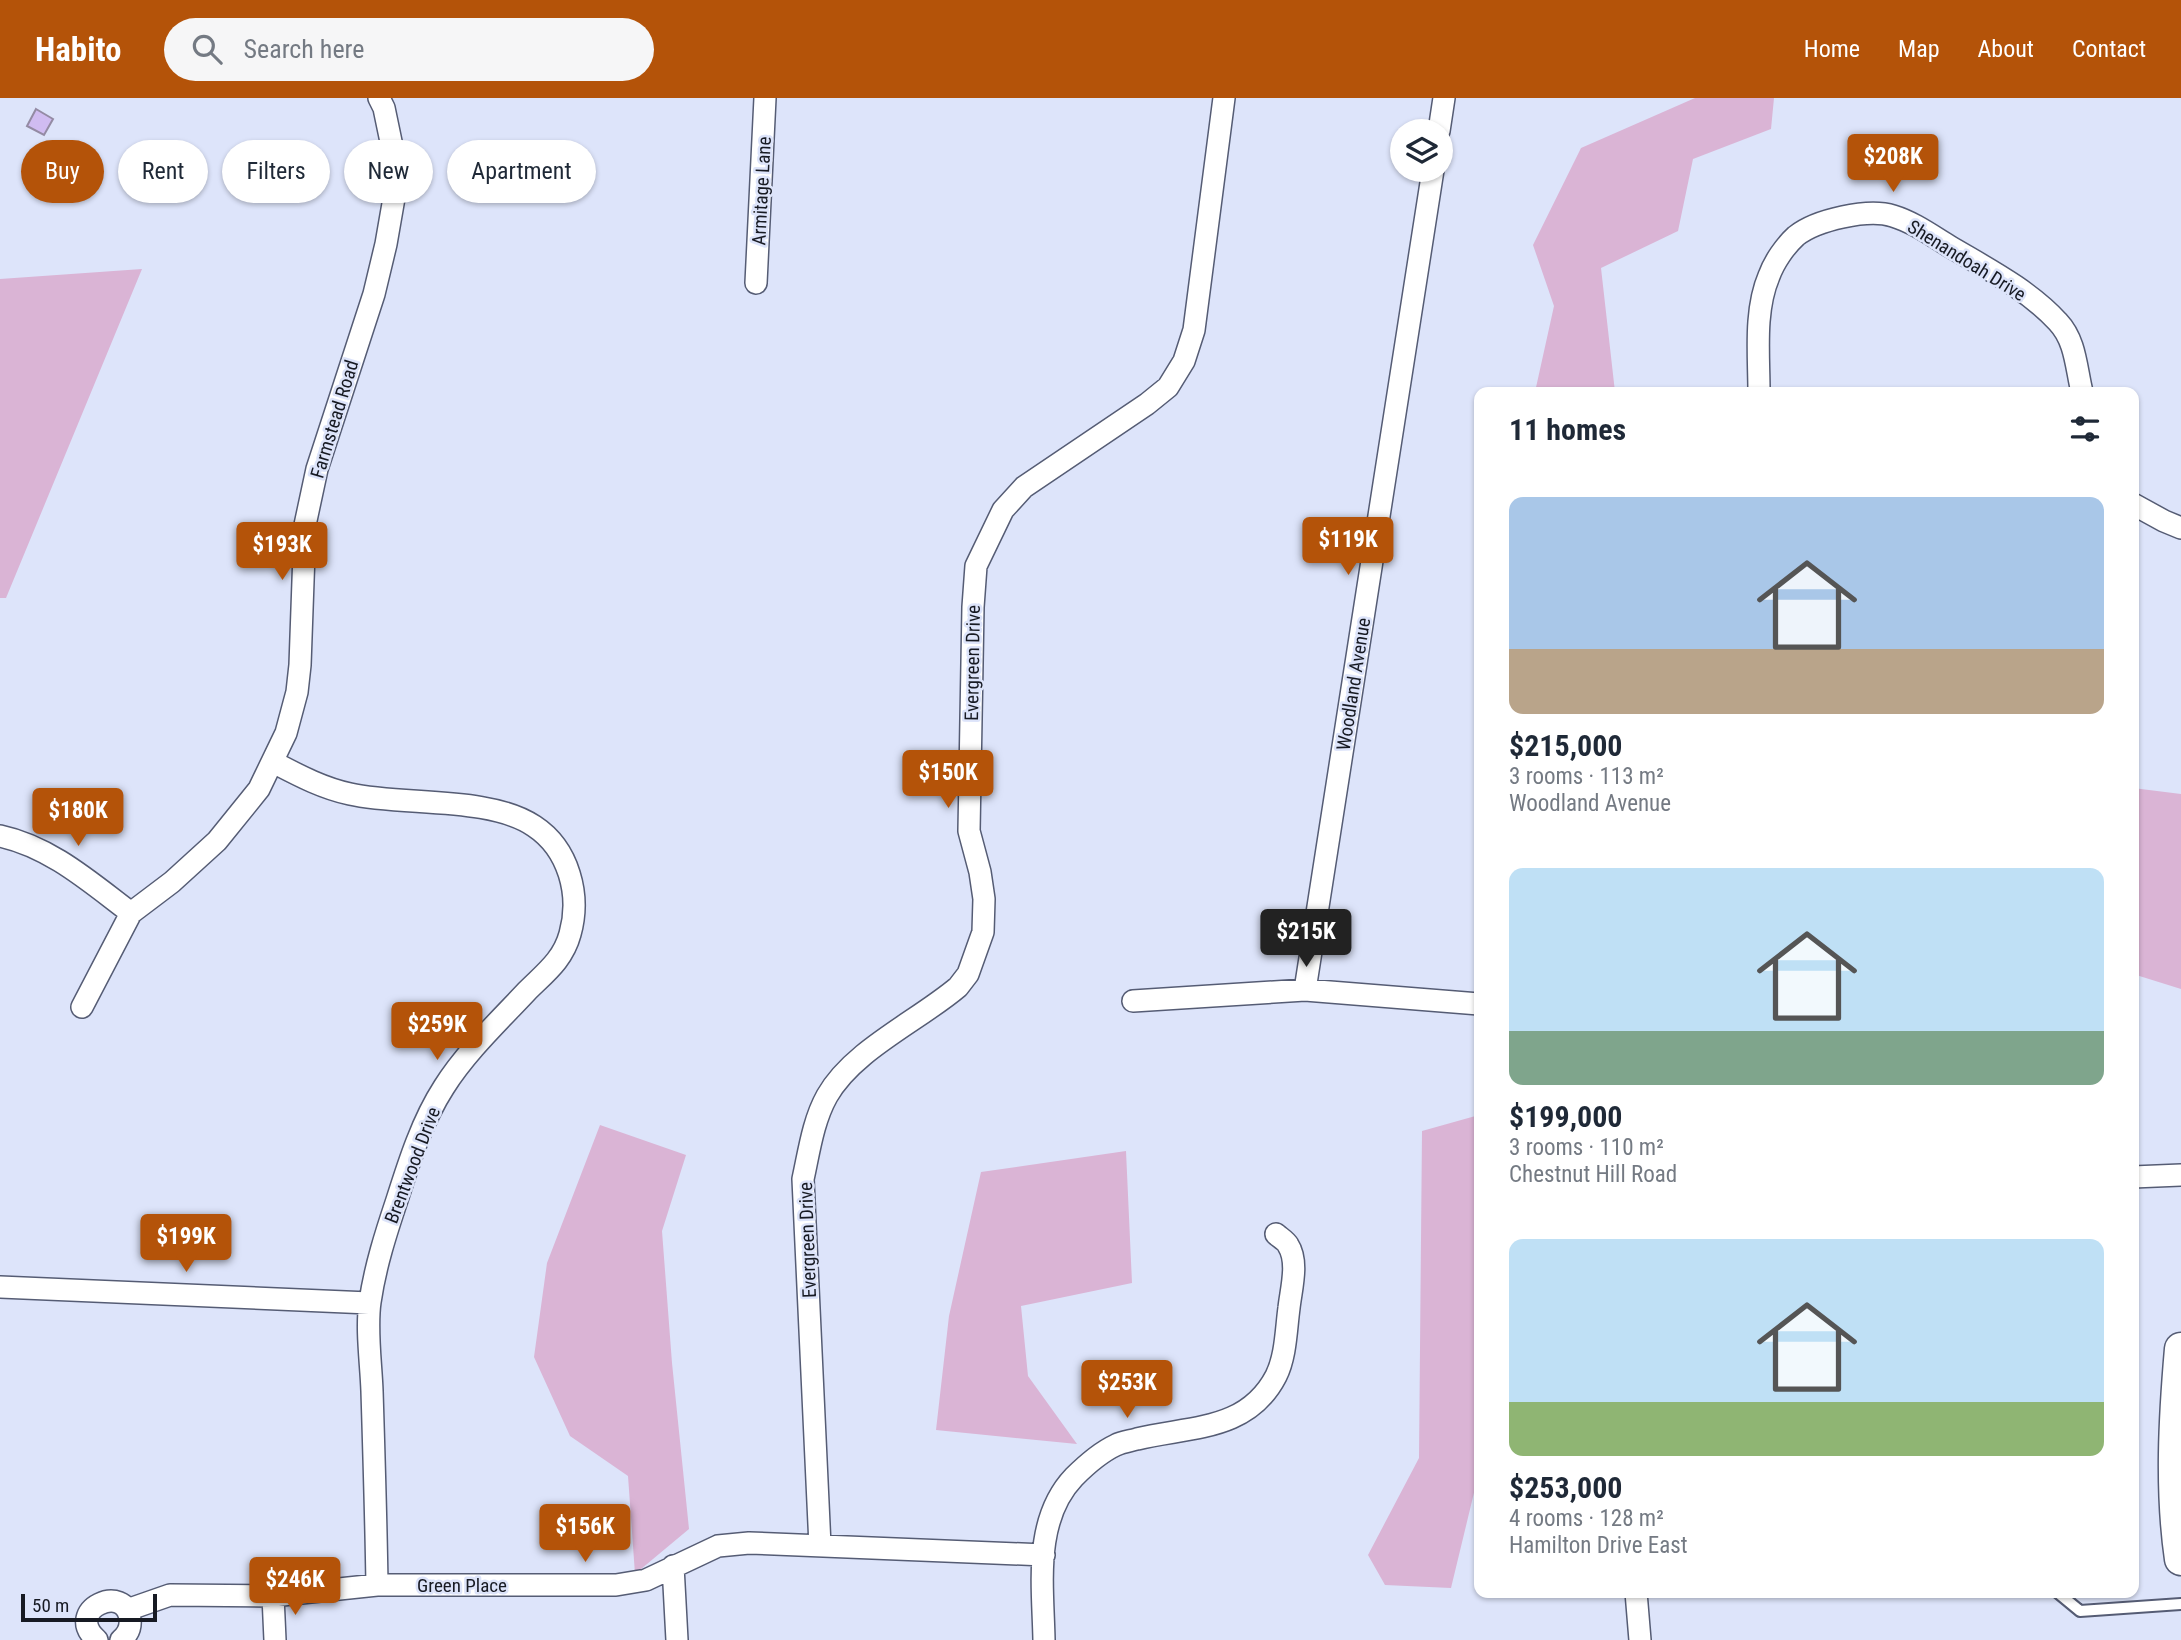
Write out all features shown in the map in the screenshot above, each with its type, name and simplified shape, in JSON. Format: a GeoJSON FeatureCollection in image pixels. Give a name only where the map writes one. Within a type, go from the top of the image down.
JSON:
{"type":"FeatureCollection","features":[{"type":"Feature","properties":{"kind":"main road"},"geometry":{"type":"LineString","coordinates":[[2181,1349],[2177,1397],[2176,1480],[2181,1559]]}},
{"type":"Feature","properties":{"kind":"street","name":"Farmstead Road"},"geometry":{"type":"LineString","coordinates":[[82,1007],[131,913],[172,882],[217,841],[260,789],[286,733],[297,692],[300,665],[305,525],[317,469],[374,294],[394,198],[394,156],[384,108],[379,98]]}},
{"type":"Feature","properties":{"kind":"street","name":"Armitage Lane"},"geometry":{"type":"LineString","coordinates":[[757,283],[765,98]]}},
{"type":"Feature","properties":{"kind":"street","name":"Evergreen Drive"},"geometry":{"type":"LineString","coordinates":[[820,1546],[803,1179],[813,1133],[826,1097],[841,1076],[871,1050],[958,988],[978,953],[983,932],[984,900],[969,831],[976,566],[1003,510],[1024,487],[1147,404],[1168,387],[1184,361],[1194,330],[1224,98]]}},
{"type":"Feature","properties":{"kind":"street"},"geometry":{"type":"LineString","coordinates":[[1440,119],[1444,98]]}},
{"type":"Feature","properties":{"kind":"street","name":"Woodland Avenue"},"geometry":{"type":"LineString","coordinates":[[1305,990],[1431,182]]}},
{"type":"Feature","properties":{"kind":"street","name":"Shenandoah Drive"},"geometry":{"type":"LineString","coordinates":[[1759,387],[1762,297],[1780,254],[1796,236],[1822,223],[1844,216],[1872,214],[1891,215],[1913,224],[2002,278],[2043,309],[2059,323],[2071,341],[2081,387]]}},
{"type":"Feature","properties":{"kind":"street"},"geometry":{"type":"LineString","coordinates":[[2139,507],[2181,528]]}},
{"type":"Feature","properties":{"kind":"street","name":"Brentwood Drive"},"geometry":{"type":"LineString","coordinates":[[273,762],[308,780],[350,794],[507,811],[535,826],[550,840],[562,857],[570,876],[574,897],[574,917],[569,938],[560,957],[550,971],[530,988],[484,1038],[444,1087],[423,1128],[384,1240],[369,1303],[377,1585]]}},
{"type":"Feature","properties":{"kind":"street"},"geometry":{"type":"LineString","coordinates":[[0,836],[40,849],[131,913]]}},
{"type":"Feature","properties":{"kind":"street"},"geometry":{"type":"LineString","coordinates":[[1133,1001],[1305,990],[1474,1004]]}},
{"type":"Feature","properties":{"kind":"street"},"geometry":{"type":"LineString","coordinates":[[2139,1177],[2181,1175]]}},
{"type":"Feature","properties":{"kind":"street"},"geometry":{"type":"LineString","coordinates":[[1044,1640],[1045,1532],[1057,1501],[1072,1479],[1093,1460],[1117,1444],[1198,1429],[1234,1418],[1260,1399],[1276,1375],[1284,1352],[1294,1269],[1288,1245],[1276,1234]]}},
{"type":"Feature","properties":{"kind":"street"},"geometry":{"type":"LineString","coordinates":[[0,1287],[369,1303]]}},
{"type":"Feature","properties":{"kind":"street","name":"Green Place"},"geometry":{"type":"LineString","coordinates":[[97,1640],[92,1636],[87,1623],[91,1610],[102,1602],[115,1601],[127,1610],[170,1595],[273,1596],[377,1585],[616,1585],[646,1580],[718,1546],[749,1543],[1044,1555]]}},
{"type":"Feature","properties":{"kind":"street"},"geometry":{"type":"LineString","coordinates":[[673,1566],[677,1640]]}},
{"type":"Feature","properties":{"kind":"street"},"geometry":{"type":"LineString","coordinates":[[273,1596],[275,1640]]}},
{"type":"Feature","properties":{"kind":"street"},"geometry":{"type":"LineString","coordinates":[[1636,1598],[1640,1640]]}},
{"type":"Feature","properties":{"kind":"street"},"geometry":{"type":"LineString","coordinates":[[121,1640],[130,1624],[127,1610]]}},
{"type":"Feature","properties":{"kind":"lane"},"geometry":{"type":"LineString","coordinates":[[2064,1598],[2080,1611],[2181,1604]]}},
{"type":"Feature","properties":{"kind":"shaded area"},"geometry":{"type":"Polygon","coordinates":[[[1695,98],[1774,98],[1771,129],[1693,159],[1678,231],[1601,268],[1614,387],[1536,387],[1554,306],[1533,245],[1581,148],[1695,98]]]}},
{"type":"Feature","properties":{"kind":"shaded area"},"geometry":{"type":"Polygon","coordinates":[[[142,269],[6,598],[0,598],[0,279],[142,269]]]}},
{"type":"Feature","properties":{"kind":"shaded area"},"geometry":{"type":"Polygon","coordinates":[[[2139,789],[2181,794],[2181,989],[2139,976],[2139,789]]]}},
{"type":"Feature","properties":{"kind":"shaded area"},"geometry":{"type":"Polygon","coordinates":[[[1474,1116],[1474,1493],[1451,1588],[1385,1585],[1368,1555],[1419,1458],[1422,1131],[1474,1116]]]}},
{"type":"Feature","properties":{"kind":"shaded area"},"geometry":{"type":"Polygon","coordinates":[[[600,1125],[686,1155],[662,1231],[689,1529],[635,1574],[628,1476],[570,1436],[534,1357],[547,1263],[600,1125]]]}},
{"type":"Feature","properties":{"kind":"shaded area"},"geometry":{"type":"Polygon","coordinates":[[[1126,1151],[1132,1283],[1021,1306],[1028,1376],[1077,1444],[936,1430],[949,1316],[981,1172],[1126,1151]]]}},
{"type":"Feature","properties":{"kind":"building"},"geometry":{"type":"Polygon","coordinates":[[[36,109],[53,119],[44,135],[27,126],[36,109]]]}}]}
